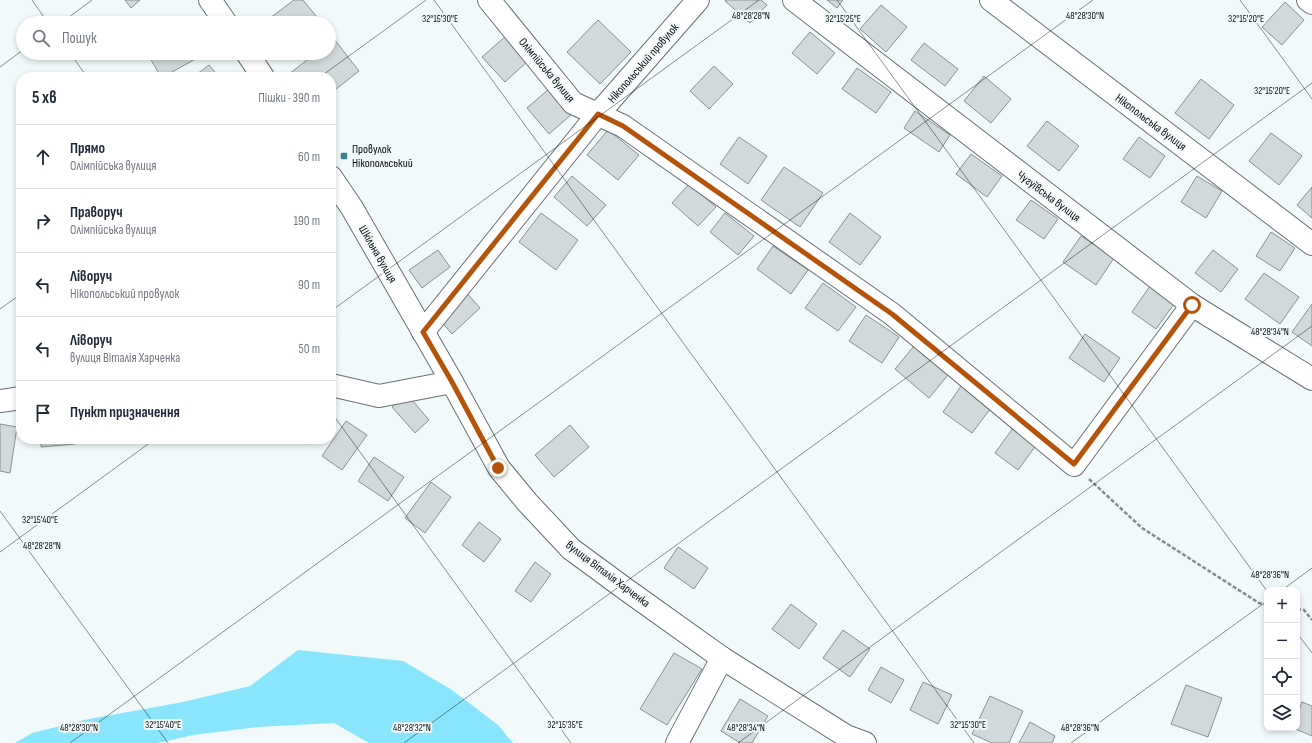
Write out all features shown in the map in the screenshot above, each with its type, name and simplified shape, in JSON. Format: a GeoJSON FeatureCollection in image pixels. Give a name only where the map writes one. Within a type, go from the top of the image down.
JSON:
{"type":"FeatureCollection","features":[{"type":"Feature","properties":{"kind":"street"},"geometry":{"type":"LineString","coordinates":[[210,0],[221,16]]}},
{"type":"Feature","properties":{"kind":"street","name":"Олімпійська вулиця"},"geometry":{"type":"LineString","coordinates":[[489,0],[573,103],[623,126],[892,314],[1074,464]]}},
{"type":"Feature","properties":{"kind":"street","name":"Нікопольський провулок"},"geometry":{"type":"LineString","coordinates":[[423,332],[598,114],[698,0]]}},
{"type":"Feature","properties":{"kind":"street","name":"Чугуївська вулиця"},"geometry":{"type":"LineString","coordinates":[[794,0],[1192,305],[1312,379]]}},
{"type":"Feature","properties":{"kind":"street","name":"Нікопольська вулиця"},"geometry":{"type":"LineString","coordinates":[[991,0],[1312,244]]}},
{"type":"Feature","properties":{"kind":"street"},"geometry":{"type":"LineString","coordinates":[[1308,0],[1312,3]]}},
{"type":"Feature","properties":{"kind":"street"},"geometry":{"type":"LineString","coordinates":[[252,60],[260,72]]}},
{"type":"Feature","properties":{"kind":"street","name":"Шкільна вулиця"},"geometry":{"type":"LineString","coordinates":[[336,184],[352,208],[423,332]]}},
{"type":"Feature","properties":{"kind":"street"},"geometry":{"type":"LineString","coordinates":[[1074,464],[1192,305]]}},
{"type":"Feature","properties":{"kind":"street","name":"вулиця Віталія Харченка"},"geometry":{"type":"LineString","coordinates":[[423,332],[452,382],[498,468],[527,502],[571,549],[722,658],[846,736],[865,743]]}},
{"type":"Feature","properties":{"kind":"street"},"geometry":{"type":"LineString","coordinates":[[336,386],[379,396],[452,382]]}},
{"type":"Feature","properties":{"kind":"street"},"geometry":{"type":"LineString","coordinates":[[0,400],[16,398]]}},
{"type":"Feature","properties":{"kind":"street"},"geometry":{"type":"LineString","coordinates":[[677,743],[722,658]]}},
{"type":"Feature","properties":{"kind":"path"},"geometry":{"type":"LineString","coordinates":[[1074,464],[1142,528],[1260,604],[1264,605]]}},
{"type":"Feature","properties":{"kind":"path"},"geometry":{"type":"LineString","coordinates":[[1300,609],[1304,610],[1312,620]]}},
{"type":"Feature","properties":{"kind":"shaded area"},"geometry":{"type":"Polygon","coordinates":[[[298,650],[403,661],[452,690],[498,725],[513,743],[369,743],[334,723],[258,727],[193,735],[158,743],[15,743],[32,733],[89,719],[183,702],[250,686],[298,650]]]}},
{"type":"Feature","properties":{"kind":"building"},"geometry":{"type":"Polygon","coordinates":[[[125,0],[140,0],[131,8],[125,0]]]}},
{"type":"Feature","properties":{"kind":"building"},"geometry":{"type":"Polygon","coordinates":[[[294,0],[303,0],[316,16],[273,16],[294,0]]]}},
{"type":"Feature","properties":{"kind":"building"},"geometry":{"type":"Polygon","coordinates":[[[761,0],[767,5],[750,23],[725,1],[761,0]]]}},
{"type":"Feature","properties":{"kind":"building"},"geometry":{"type":"Polygon","coordinates":[[[827,0],[843,0],[837,8],[827,0]]]}},
{"type":"Feature","properties":{"kind":"building"},"geometry":{"type":"Polygon","coordinates":[[[1285,2],[1304,20],[1282,45],[1262,27],[1285,2]]]}},
{"type":"Feature","properties":{"kind":"building"},"geometry":{"type":"Polygon","coordinates":[[[881,5],[907,27],[886,52],[860,29],[881,5]]]}},
{"type":"Feature","properties":{"kind":"building"},"geometry":{"type":"Polygon","coordinates":[[[598,20],[631,52],[600,84],[567,52],[598,20]]]}},
{"type":"Feature","properties":{"kind":"building"},"geometry":{"type":"Polygon","coordinates":[[[810,32],[835,53],[817,74],[792,53],[810,32]]]}},
{"type":"Feature","properties":{"kind":"building"},"geometry":{"type":"Polygon","coordinates":[[[507,35],[529,60],[505,82],[482,57],[507,35]]]}},
{"type":"Feature","properties":{"kind":"building"},"geometry":{"type":"Polygon","coordinates":[[[336,42],[359,71],[336,89],[336,72],[292,72],[307,60],[336,60],[336,42]]]}},
{"type":"Feature","properties":{"kind":"building"},"geometry":{"type":"Polygon","coordinates":[[[924,43],[958,69],[945,86],[911,60],[924,43]]]}},
{"type":"Feature","properties":{"kind":"building"},"geometry":{"type":"Polygon","coordinates":[[[151,60],[194,60],[172,72],[158,72],[151,60]]]}},
{"type":"Feature","properties":{"kind":"building"},"geometry":{"type":"Polygon","coordinates":[[[209,65],[215,72],[200,72],[209,65]]]}},
{"type":"Feature","properties":{"kind":"building"},"geometry":{"type":"Polygon","coordinates":[[[714,66],[733,84],[709,109],[690,91],[714,66]]]}},
{"type":"Feature","properties":{"kind":"building"},"geometry":{"type":"Polygon","coordinates":[[[857,68],[891,92],[876,113],[842,89],[857,68]]]}},
{"type":"Feature","properties":{"kind":"building"},"geometry":{"type":"Polygon","coordinates":[[[984,76],[1011,99],[991,123],[964,101],[984,76]]]}},
{"type":"Feature","properties":{"kind":"building"},"geometry":{"type":"Polygon","coordinates":[[[1201,79],[1234,105],[1209,139],[1175,113],[1201,79]]]}},
{"type":"Feature","properties":{"kind":"building"},"geometry":{"type":"Polygon","coordinates":[[[550,88],[572,114],[549,134],[527,108],[550,88]]]}},
{"type":"Feature","properties":{"kind":"building"},"geometry":{"type":"Polygon","coordinates":[[[915,111],[950,135],[939,152],[904,128],[915,111]]]}},
{"type":"Feature","properties":{"kind":"building"},"geometry":{"type":"Polygon","coordinates":[[[1047,121],[1079,146],[1059,171],[1027,146],[1047,121]]]}},
{"type":"Feature","properties":{"kind":"building"},"geometry":{"type":"Polygon","coordinates":[[[608,130],[639,155],[618,180],[587,155],[608,130]]]}},
{"type":"Feature","properties":{"kind":"building"},"geometry":{"type":"Polygon","coordinates":[[[1271,133],[1302,156],[1279,185],[1249,161],[1271,133]]]}},
{"type":"Feature","properties":{"kind":"building"},"geometry":{"type":"Polygon","coordinates":[[[739,137],[767,156],[748,184],[720,164],[739,137]]]}},
{"type":"Feature","properties":{"kind":"building"},"geometry":{"type":"Polygon","coordinates":[[[1139,137],[1165,156],[1150,178],[1123,159],[1139,137]]]}},
{"type":"Feature","properties":{"kind":"building"},"geometry":{"type":"Polygon","coordinates":[[[971,154],[1002,176],[987,197],[956,174],[971,154]]]}},
{"type":"Feature","properties":{"kind":"building"},"geometry":{"type":"Polygon","coordinates":[[[784,167],[823,193],[800,227],[761,200],[784,167]]]}},
{"type":"Feature","properties":{"kind":"building"},"geometry":{"type":"Polygon","coordinates":[[[572,176],[606,205],[587,226],[554,197],[572,176]]]}},
{"type":"Feature","properties":{"kind":"building"},"geometry":{"type":"Polygon","coordinates":[[[1197,176],[1222,191],[1206,218],[1181,202],[1197,176]]]}},
{"type":"Feature","properties":{"kind":"building"},"geometry":{"type":"Polygon","coordinates":[[[689,184],[716,207],[698,226],[672,203],[689,184]]]}},
{"type":"Feature","properties":{"kind":"building"},"geometry":{"type":"Polygon","coordinates":[[[1312,187],[1312,218],[1297,205],[1312,187]]]}},
{"type":"Feature","properties":{"kind":"building"},"geometry":{"type":"Polygon","coordinates":[[[1031,200],[1058,219],[1044,239],[1016,220],[1031,200]]]}},
{"type":"Feature","properties":{"kind":"building"},"geometry":{"type":"Polygon","coordinates":[[[541,213],[578,240],[556,270],[519,242],[541,213]]]}},
{"type":"Feature","properties":{"kind":"building"},"geometry":{"type":"Polygon","coordinates":[[[725,213],[754,236],[738,255],[710,232],[725,213]]]}},
{"type":"Feature","properties":{"kind":"building"},"geometry":{"type":"Polygon","coordinates":[[[850,213],[881,237],[860,265],[829,242],[850,213]]]}},
{"type":"Feature","properties":{"kind":"building"},"geometry":{"type":"Polygon","coordinates":[[[1271,232],[1295,248],[1280,271],[1256,256],[1271,232]]]}},
{"type":"Feature","properties":{"kind":"building"},"geometry":{"type":"Polygon","coordinates":[[[1081,236],[1114,258],[1096,285],[1063,262],[1081,236]]]}},
{"type":"Feature","properties":{"kind":"building"},"geometry":{"type":"Polygon","coordinates":[[[773,246],[808,270],[791,294],[757,269],[773,246]]]}},
{"type":"Feature","properties":{"kind":"building"},"geometry":{"type":"Polygon","coordinates":[[[438,250],[450,267],[422,288],[409,270],[438,250]]]}},
{"type":"Feature","properties":{"kind":"building"},"geometry":{"type":"Polygon","coordinates":[[[1213,250],[1238,269],[1221,292],[1195,273],[1213,250]]]}},
{"type":"Feature","properties":{"kind":"building"},"geometry":{"type":"Polygon","coordinates":[[[1264,273],[1299,297],[1280,324],[1245,299],[1264,273]]]}},
{"type":"Feature","properties":{"kind":"building"},"geometry":{"type":"Polygon","coordinates":[[[823,283],[856,307],[838,331],[805,308],[823,283]]]}},
{"type":"Feature","properties":{"kind":"building"},"geometry":{"type":"Polygon","coordinates":[[[1150,286],[1174,304],[1156,329],[1132,312],[1150,286]]]}},
{"type":"Feature","properties":{"kind":"building"},"geometry":{"type":"Polygon","coordinates":[[[466,292],[480,308],[452,334],[438,318],[466,292]]]}},
{"type":"Feature","properties":{"kind":"building"},"geometry":{"type":"Polygon","coordinates":[[[1312,304],[1312,346],[1292,332],[1312,304]]]}},
{"type":"Feature","properties":{"kind":"building"},"geometry":{"type":"Polygon","coordinates":[[[866,315],[899,337],[882,363],[849,341],[866,315]]]}},
{"type":"Feature","properties":{"kind":"building"},"geometry":{"type":"Polygon","coordinates":[[[1085,334],[1120,358],[1104,382],[1069,358],[1085,334]]]}},
{"type":"Feature","properties":{"kind":"building"},"geometry":{"type":"Polygon","coordinates":[[[914,346],[948,375],[929,398],[895,369],[914,346]]]}},
{"type":"Feature","properties":{"kind":"building"},"geometry":{"type":"Polygon","coordinates":[[[961,386],[991,408],[972,433],[943,412],[961,386]]]}},
{"type":"Feature","properties":{"kind":"building"},"geometry":{"type":"Polygon","coordinates":[[[407,394],[429,420],[415,433],[392,407],[407,394]]]}},
{"type":"Feature","properties":{"kind":"building"},"geometry":{"type":"Polygon","coordinates":[[[346,421],[367,435],[342,470],[322,456],[330,444],[336,444],[336,436],[346,421]]]}},
{"type":"Feature","properties":{"kind":"building"},"geometry":{"type":"Polygon","coordinates":[[[0,424],[16,427],[16,434],[10,473],[0,471],[0,424]]]}},
{"type":"Feature","properties":{"kind":"building"},"geometry":{"type":"Polygon","coordinates":[[[570,425],[589,447],[554,477],[535,455],[570,425]]]}},
{"type":"Feature","properties":{"kind":"building"},"geometry":{"type":"Polygon","coordinates":[[[1013,428],[1037,444],[1018,470],[995,453],[1013,428]]]}},
{"type":"Feature","properties":{"kind":"building"},"geometry":{"type":"Polygon","coordinates":[[[41,444],[75,444],[41,447],[41,444]]]}},
{"type":"Feature","properties":{"kind":"building"},"geometry":{"type":"Polygon","coordinates":[[[374,457],[404,477],[388,501],[358,481],[374,457]]]}},
{"type":"Feature","properties":{"kind":"building"},"geometry":{"type":"Polygon","coordinates":[[[431,482],[451,497],[425,533],[405,518],[431,482]]]}},
{"type":"Feature","properties":{"kind":"building"},"geometry":{"type":"Polygon","coordinates":[[[479,522],[501,539],[484,562],[462,545],[479,522]]]}},
{"type":"Feature","properties":{"kind":"building"},"geometry":{"type":"Polygon","coordinates":[[[678,547],[708,568],[694,589],[664,568],[678,547]]]}},
{"type":"Feature","properties":{"kind":"building"},"geometry":{"type":"Polygon","coordinates":[[[535,562],[551,574],[531,602],[515,591],[535,562]]]}},
{"type":"Feature","properties":{"kind":"building"},"geometry":{"type":"Polygon","coordinates":[[[791,604],[817,624],[799,649],[772,629],[791,604]]]}},
{"type":"Feature","properties":{"kind":"building"},"geometry":{"type":"Polygon","coordinates":[[[843,630],[870,649],[850,677],[823,658],[843,630]]]}},
{"type":"Feature","properties":{"kind":"building"},"geometry":{"type":"Polygon","coordinates":[[[674,653],[702,669],[667,725],[640,709],[674,653]]]}},
{"type":"Feature","properties":{"kind":"building"},"geometry":{"type":"Polygon","coordinates":[[[881,667],[904,680],[891,703],[868,690],[881,667]]]}},
{"type":"Feature","properties":{"kind":"building"},"geometry":{"type":"Polygon","coordinates":[[[923,682],[952,695],[938,724],[910,710],[923,682]]]}},
{"type":"Feature","properties":{"kind":"building"},"geometry":{"type":"Polygon","coordinates":[[[1186,685],[1222,698],[1208,737],[1171,724],[1186,685]]]}},
{"type":"Feature","properties":{"kind":"building"},"geometry":{"type":"Polygon","coordinates":[[[990,696],[1023,711],[1009,743],[992,743],[972,734],[990,696]]]}},
{"type":"Feature","properties":{"kind":"building"},"geometry":{"type":"Polygon","coordinates":[[[740,699],[768,716],[752,743],[740,743],[721,731],[740,699]]]}},
{"type":"Feature","properties":{"kind":"building"},"geometry":{"type":"Polygon","coordinates":[[[1302,702],[1312,706],[1312,736],[1300,731],[1300,707],[1302,702]]]}},
{"type":"Feature","properties":{"kind":"building"},"geometry":{"type":"Polygon","coordinates":[[[1030,722],[1055,736],[1052,743],[1019,743],[1030,722]]]}},
{"type":"Feature","properties":{"kind":"place","name":"Провулок Нікопольський"},"geometry":{"type":"Point","coordinates":[344,156]}},
{"type":"Feature","properties":{"kind":"route"},"geometry":{"type":"LineString","coordinates":[[498,468],[452,382],[423,332],[598,114],[623,126],[892,314],[1074,464],[1192,305]]}}]}
